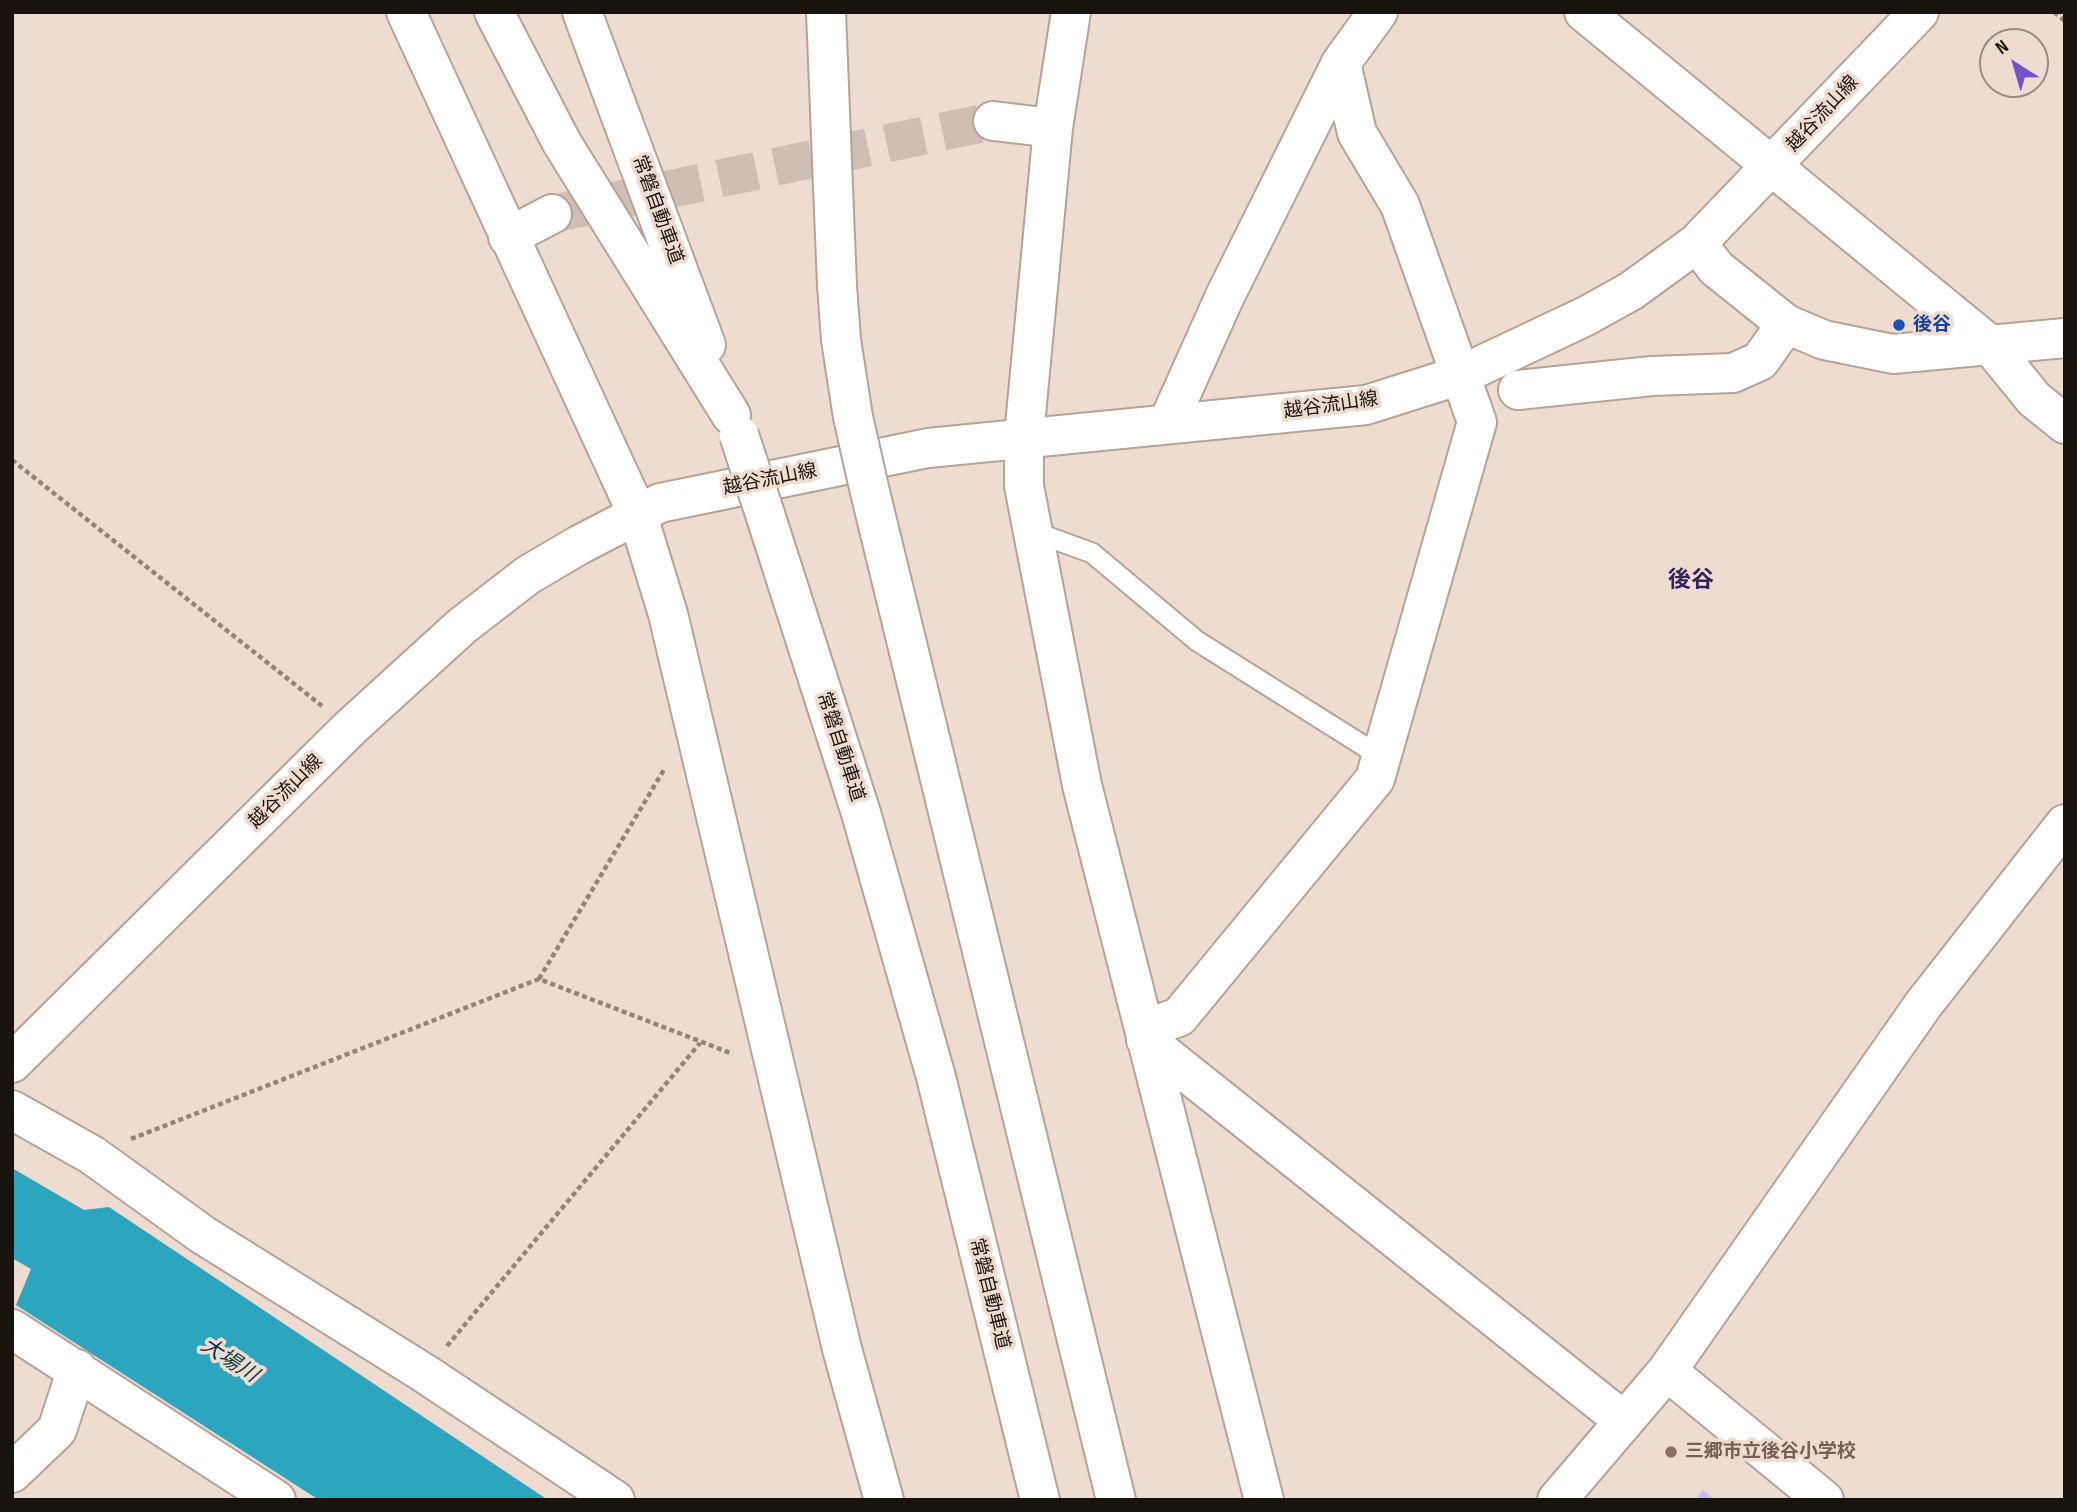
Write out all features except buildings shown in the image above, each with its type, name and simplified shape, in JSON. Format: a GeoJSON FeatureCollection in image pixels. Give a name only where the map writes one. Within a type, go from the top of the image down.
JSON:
{"type":"FeatureCollection","features":[{"type":"Feature","properties":{"kind":"main road"},"geometry":{"type":"LineString","coordinates":[[406,12],[637,513],[668,614],[842,1349],[884,1500]]}},
{"type":"Feature","properties":{"kind":"main road"},"geometry":{"type":"LineString","coordinates":[[494,12],[562,143],[735,425]]}},
{"type":"Feature","properties":{"kind":"main road","name":"常磐自動車道"},"geometry":{"type":"LineString","coordinates":[[582,12],[735,425],[861,813],[936,1076],[1040,1500]]}},
{"type":"Feature","properties":{"kind":"main road"},"geometry":{"type":"LineString","coordinates":[[826,12],[838,300],[853,417],[1116,1500]]}},
{"type":"Feature","properties":{"kind":"main road"},"geometry":{"type":"LineString","coordinates":[[1071,12],[1052,128],[1024,436],[1024,486],[1082,785],[1196,1222],[1264,1500]]}},
{"type":"Feature","properties":{"kind":"main road"},"geometry":{"type":"LineString","coordinates":[[1168,423],[1225,296],[1340,63],[1378,12]]}},
{"type":"Feature","properties":{"kind":"main road"},"geometry":{"type":"LineString","coordinates":[[1584,12],[1990,345],[2034,399],[2065,424]]}},
{"type":"Feature","properties":{"kind":"main road","name":"越谷流山線"},"geometry":{"type":"LineString","coordinates":[[12,1063],[350,728],[462,626],[528,575],[637,513],[691,496],[928,448],[1024,436],[1366,405],[1461,375],[1586,316],[1630,291],[1697,243],[1773,167],[1919,12]]}},
{"type":"Feature","properties":{"kind":"main road"},"geometry":{"type":"LineString","coordinates":[[1145,1034],[1179,1017],[1375,779],[1477,422],[1400,205],[1357,133],[1340,63]]}},
{"type":"Feature","properties":{"kind":"main road"},"geometry":{"type":"LineString","coordinates":[[993,121],[1052,128]]}},
{"type":"Feature","properties":{"kind":"main road"},"geometry":{"type":"LineString","coordinates":[[508,237],[552,214]]}},
{"type":"Feature","properties":{"kind":"main road"},"geometry":{"type":"LineString","coordinates":[[1697,243],[1716,268],[1786,324],[1824,340],[1894,354],[1990,345],[2061,334]]}},
{"type":"Feature","properties":{"kind":"main road"},"geometry":{"type":"LineString","coordinates":[[1517,390],[1652,376],[1733,373],[1760,360],[1786,324]]}},
{"type":"Feature","properties":{"kind":"main road"},"geometry":{"type":"LineString","coordinates":[[1557,1500],[1667,1371],[1923,1006],[2065,824]]}},
{"type":"Feature","properties":{"kind":"main road"},"geometry":{"type":"LineString","coordinates":[[1145,1034],[1624,1421]]}},
{"type":"Feature","properties":{"kind":"main road"},"geometry":{"type":"LineString","coordinates":[[12,1110],[92,1155],[203,1235],[424,1373],[615,1500]]}},
{"type":"Feature","properties":{"kind":"main road"},"geometry":{"type":"LineString","coordinates":[[12,1329],[77,1369],[229,1488],[276,1500]]}},
{"type":"Feature","properties":{"kind":"main road"},"geometry":{"type":"LineString","coordinates":[[12,1473],[57,1430],[77,1369]]}},
{"type":"Feature","properties":{"kind":"main road"},"geometry":{"type":"LineString","coordinates":[[1667,1371],[1824,1500]]}},
{"type":"Feature","properties":{"kind":"lane"},"geometry":{"type":"LineString","coordinates":[[1032,531],[1092,553],[1197,641],[1383,758]]}},
{"type":"Feature","properties":{"kind":"path"},"geometry":{"type":"LineString","coordinates":[[2054,12],[2065,21]]}},
{"type":"Feature","properties":{"kind":"path"},"geometry":{"type":"LineString","coordinates":[[12,460],[350,728]]}},
{"type":"Feature","properties":{"kind":"path"},"geometry":{"type":"LineString","coordinates":[[92,1155],[539,979],[673,755],[699,746]]}},
{"type":"Feature","properties":{"kind":"path"},"geometry":{"type":"LineString","coordinates":[[539,979],[700,1043],[744,1057],[775,1059]]}},
{"type":"Feature","properties":{"kind":"path"},"geometry":{"type":"LineString","coordinates":[[424,1373],[700,1043]]}},
{"type":"Feature","properties":{"kind":"water","name":"大場川"},"geometry":{"type":"Polygon","coordinates":[[[12,1168],[84,1210],[109,1207],[548,1500],[319,1500],[16,1305],[31,1269],[12,1258],[12,1168]]]}},
{"type":"Feature","properties":{"kind":"tunnel"},"geometry":{"type":"LineString","coordinates":[[552,214],[993,121]]}},
{"type":"Feature","properties":{"kind":"place","name":"後谷"},"geometry":{"type":"Point","coordinates":[1899,325]}},
{"type":"Feature","properties":{"kind":"place","name":"三郷市立後谷小学校"},"geometry":{"type":"Point","coordinates":[1671,1452]}},
{"type":"Feature","properties":{"kind":"district","name":"後谷"},"geometry":{"type":"Point","coordinates":[1691,581]}}]}
